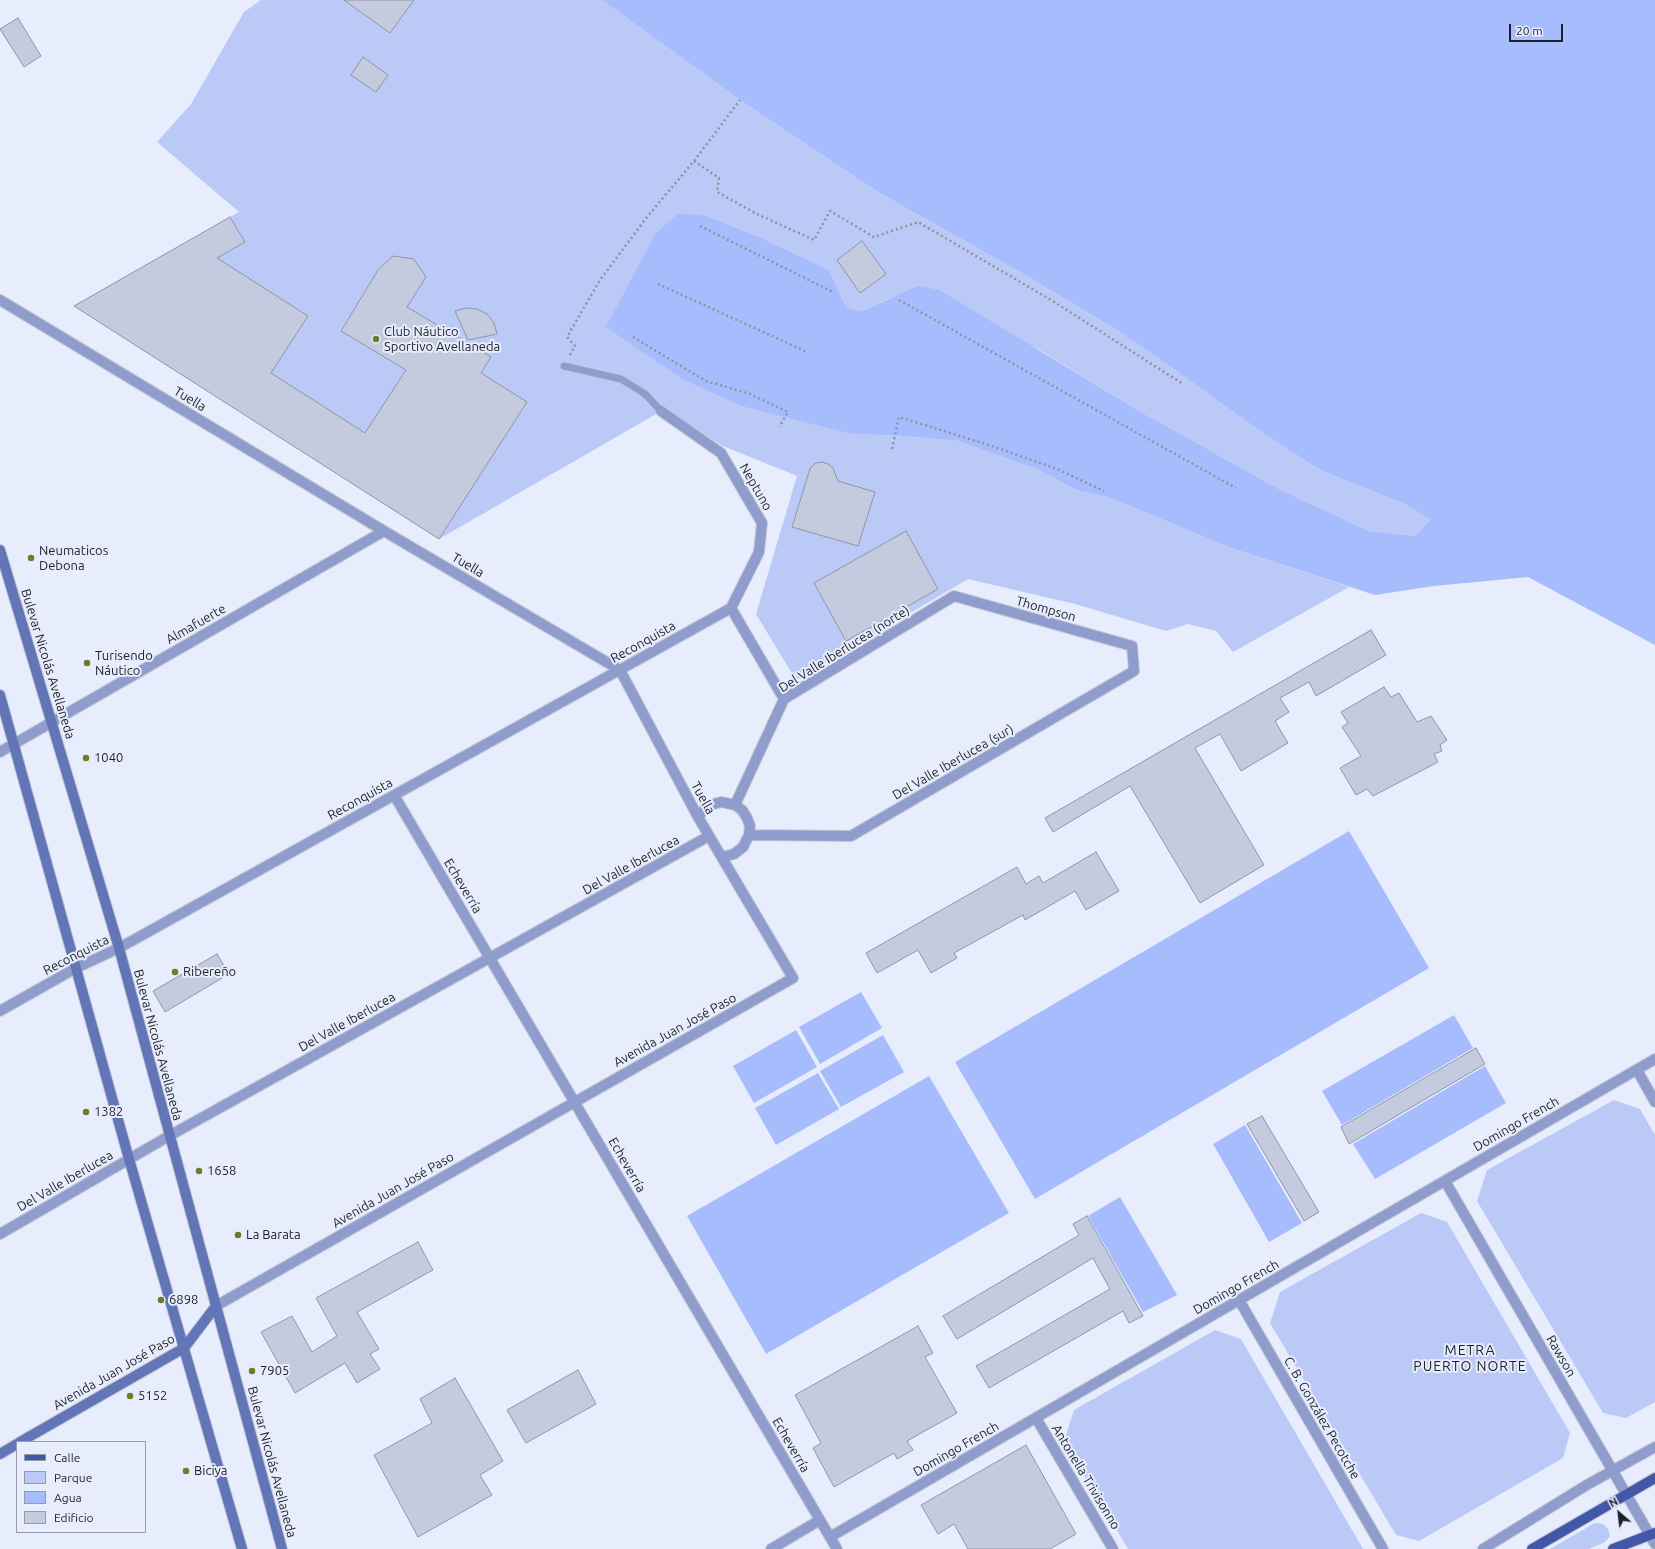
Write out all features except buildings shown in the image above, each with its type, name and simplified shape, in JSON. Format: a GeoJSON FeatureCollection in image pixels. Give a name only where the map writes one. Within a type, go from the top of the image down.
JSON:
{"type":"FeatureCollection","features":[{"type":"Feature","properties":{"kind":"main road","name":"Bulevar Nicolás Avellaneda"},"geometry":{"type":"LineString","coordinates":[[0,550],[119,948],[282,1549]]}},
{"type":"Feature","properties":{"kind":"main road"},"geometry":{"type":"LineString","coordinates":[[0,695],[129,1159],[242,1549]]}},
{"type":"Feature","properties":{"kind":"main road","name":"Avenida Juan José Paso"},"geometry":{"type":"LineString","coordinates":[[22,1441],[184,1348],[216,1306]]}},
{"type":"Feature","properties":{"kind":"main road"},"geometry":{"type":"LineString","coordinates":[[0,1454],[16,1445]]}},
{"type":"Feature","properties":{"kind":"main road"},"geometry":{"type":"LineString","coordinates":[[1532,1549],[1655,1478]]}},
{"type":"Feature","properties":{"kind":"main road"},"geometry":{"type":"LineString","coordinates":[[1613,1549],[1652,1534]]}},
{"type":"Feature","properties":{"kind":"street","name":"Tuella"},"geometry":{"type":"LineString","coordinates":[[0,300],[384,531],[620,670],[698,817],[793,978]]}},
{"type":"Feature","properties":{"kind":"street","name":"Neptuno"},"geometry":{"type":"LineString","coordinates":[[661,411],[721,453],[762,523],[759,552],[732,608]]}},
{"type":"Feature","properties":{"kind":"street","name":"Almafuerte"},"geometry":{"type":"LineString","coordinates":[[0,752],[384,531]]}},
{"type":"Feature","properties":{"kind":"street","name":"Thompson"},"geometry":{"type":"LineString","coordinates":[[954,596],[1132,646]]}},
{"type":"Feature","properties":{"kind":"street","name":"Del Valle Iberlucea (norte)"},"geometry":{"type":"LineString","coordinates":[[735,805],[784,699],[954,596]]}},
{"type":"Feature","properties":{"kind":"street","name":"Reconquista"},"geometry":{"type":"LineString","coordinates":[[0,1012],[76,968],[119,948],[732,608]]}},
{"type":"Feature","properties":{"kind":"street"},"geometry":{"type":"LineString","coordinates":[[732,608],[784,699]]}},
{"type":"Feature","properties":{"kind":"street","name":"Del Valle Iberlucea (sur)"},"geometry":{"type":"LineString","coordinates":[[749,836],[851,836],[1134,671],[1132,646]]}},
{"type":"Feature","properties":{"kind":"street","name":"Echeverría"},"geometry":{"type":"LineString","coordinates":[[394,795],[837,1549]]}},
{"type":"Feature","properties":{"kind":"street"},"geometry":{"type":"LineString","coordinates":[[698,817],[707,806],[721,802],[735,805],[742,810],[747,818],[750,826],[749,836],[744,846],[734,854],[722,857]]}},
{"type":"Feature","properties":{"kind":"street","name":"Del Valle Iberlucea"},"geometry":{"type":"LineString","coordinates":[[0,1234],[169,1136],[709,836]]}},
{"type":"Feature","properties":{"kind":"street","name":"Avenida Juan José Paso"},"geometry":{"type":"LineString","coordinates":[[216,1306],[793,978]]}},
{"type":"Feature","properties":{"kind":"street","name":"Domingo French"},"geometry":{"type":"LineString","coordinates":[[830,1537],[1655,1059]]}},
{"type":"Feature","properties":{"kind":"street"},"geometry":{"type":"LineString","coordinates":[[1637,1070],[1655,1102]]}},
{"type":"Feature","properties":{"kind":"street","name":"Rawson"},"geometry":{"type":"LineString","coordinates":[[1445,1181],[1612,1470],[1652,1534],[1655,1544]]}},
{"type":"Feature","properties":{"kind":"street","name":"C. B. González Pecotche"},"geometry":{"type":"LineString","coordinates":[[1239,1300],[1383,1549]]}},
{"type":"Feature","properties":{"kind":"street","name":"Antonella Trivisonno"},"geometry":{"type":"LineString","coordinates":[[1036,1418],[1113,1549]]}},
{"type":"Feature","properties":{"kind":"street"},"geometry":{"type":"LineString","coordinates":[[1483,1549],[1612,1470],[1655,1447]]}},
{"type":"Feature","properties":{"kind":"street"},"geometry":{"type":"LineString","coordinates":[[771,1549],[820,1520]]}},
{"type":"Feature","properties":{"kind":"lane","name":"Neptuno"},"geometry":{"type":"LineString","coordinates":[[564,366],[621,379],[645,394],[661,411]]}},
{"type":"Feature","properties":{"kind":"path"},"geometry":{"type":"LineString","coordinates":[[564,366],[575,346],[567,337],[600,280],[647,217],[694,161],[740,100]]}},
{"type":"Feature","properties":{"kind":"path"},"geometry":{"type":"LineString","coordinates":[[694,161],[719,178],[717,192],[757,214],[814,240],[830,211],[874,237],[918,222],[1051,300],[1183,384]]}},
{"type":"Feature","properties":{"kind":"path"},"geometry":{"type":"LineString","coordinates":[[700,226],[833,292]]}},
{"type":"Feature","properties":{"kind":"path"},"geometry":{"type":"LineString","coordinates":[[658,284],[807,352]]}},
{"type":"Feature","properties":{"kind":"path"},"geometry":{"type":"LineString","coordinates":[[899,300],[1236,488]]}},
{"type":"Feature","properties":{"kind":"path"},"geometry":{"type":"LineString","coordinates":[[633,337],[706,381],[750,394],[788,412],[779,427]]}},
{"type":"Feature","properties":{"kind":"path"},"geometry":{"type":"LineString","coordinates":[[892,449],[899,417],[992,446],[1057,469],[1104,491]]}},
{"type":"Feature","properties":{"kind":"green space","name":"Club Náutico Sportivo Avellaneda"},"geometry":{"type":"Polygon","coordinates":[[[261,0],[602,0],[740,100],[878,192],[1018,271],[1117,330],[1267,436],[1322,471],[1405,504],[1430,520],[1415,536],[1369,531],[1279,489],[1143,413],[1038,349],[890,298],[862,311],[846,307],[829,270],[762,238],[704,215],[655,235],[607,327],[852,434],[903,436],[958,441],[1039,470],[1076,490],[1108,497],[1231,548],[1349,587],[1233,652],[1216,631],[1188,624],[1166,631],[1075,604],[968,579],[796,680],[756,614],[797,476],[723,446],[665,409],[439,539],[74,306],[239,212],[157,142],[191,104],[244,12],[261,0]]]}},
{"type":"Feature","properties":{"kind":"green space"},"geometry":{"type":"Polygon","coordinates":[[[1614,1100],[1640,1109],[1655,1135],[1655,1402],[1626,1418],[1603,1413],[1477,1201],[1487,1170],[1614,1100]]]}},
{"type":"Feature","properties":{"kind":"green space"},"geometry":{"type":"Polygon","coordinates":[[[1421,1213],[1447,1222],[1570,1433],[1563,1458],[1419,1541],[1396,1535],[1270,1323],[1280,1292],[1421,1213]]]}},
{"type":"Feature","properties":{"kind":"green space"},"geometry":{"type":"Polygon","coordinates":[[[1215,1330],[1241,1339],[1363,1549],[1128,1549],[1064,1441],[1074,1410],[1215,1330]]]}},
{"type":"Feature","properties":{"kind":"green space"},"geometry":{"type":"Polygon","coordinates":[[[1595,1523],[1603,1524],[1608,1529],[1610,1536],[1605,1542],[1589,1549],[1550,1549],[1595,1523]]]}},
{"type":"Feature","properties":{"kind":"water"},"geometry":{"type":"Polygon","coordinates":[[[602,0],[1655,0],[1655,645],[1528,577],[1434,586],[1375,595],[1231,548],[1108,497],[1076,490],[1039,470],[958,441],[903,436],[852,434],[742,406],[684,380],[606,327],[655,234],[678,214],[704,215],[762,238],[829,270],[846,307],[862,311],[918,286],[939,290],[1143,413],[1279,489],[1369,531],[1415,536],[1430,520],[1405,504],[1322,471],[1267,436],[1117,330],[1018,271],[878,192],[740,100],[602,0]]]}},
{"type":"Feature","properties":{"kind":"water"},"geometry":{"type":"Polygon","coordinates":[[[1349,831],[1429,968],[1035,1199],[955,1062],[1349,831]]]}},
{"type":"Feature","properties":{"kind":"water"},"geometry":{"type":"Polygon","coordinates":[[[861,992],[882,1028],[820,1064],[799,1027],[861,992]]]}},
{"type":"Feature","properties":{"kind":"water"},"geometry":{"type":"Polygon","coordinates":[[[1454,1015],[1473,1048],[1342,1125],[1322,1091],[1454,1015]]]}},
{"type":"Feature","properties":{"kind":"water"},"geometry":{"type":"Polygon","coordinates":[[[796,1030],[817,1067],[754,1103],[733,1066],[796,1030]]]}},
{"type":"Feature","properties":{"kind":"water"},"geometry":{"type":"Polygon","coordinates":[[[883,1035],[904,1072],[841,1107],[820,1071],[883,1035]]]}},
{"type":"Feature","properties":{"kind":"water"},"geometry":{"type":"Polygon","coordinates":[[[1485,1066],[1506,1103],[1375,1179],[1353,1144],[1485,1066]]]}},
{"type":"Feature","properties":{"kind":"water"},"geometry":{"type":"Polygon","coordinates":[[[818,1073],[839,1109],[776,1145],[755,1108],[818,1073]]]}},
{"type":"Feature","properties":{"kind":"water"},"geometry":{"type":"Polygon","coordinates":[[[929,1076],[1009,1213],[766,1354],[687,1216],[929,1076]]]}},
{"type":"Feature","properties":{"kind":"water"},"geometry":{"type":"Polygon","coordinates":[[[1245,1125],[1302,1223],[1269,1242],[1213,1144],[1245,1125]]]}},
{"type":"Feature","properties":{"kind":"water"},"geometry":{"type":"Polygon","coordinates":[[[1120,1197],[1177,1295],[1143,1312],[1088,1216],[1120,1197]]]}},
{"type":"Feature","properties":{"kind":"place","name":"Club Náutico Sportivo Avellaneda"},"geometry":{"type":"Point","coordinates":[376,339]}},
{"type":"Feature","properties":{"kind":"place","name":"Neumaticos Debona"},"geometry":{"type":"Point","coordinates":[31,558]}},
{"type":"Feature","properties":{"kind":"place","name":"Turisendo Náutico"},"geometry":{"type":"Point","coordinates":[87,663]}},
{"type":"Feature","properties":{"kind":"place","name":"1040"},"geometry":{"type":"Point","coordinates":[86,758]}},
{"type":"Feature","properties":{"kind":"place","name":"Ribereño"},"geometry":{"type":"Point","coordinates":[175,972]}},
{"type":"Feature","properties":{"kind":"place","name":"1382"},"geometry":{"type":"Point","coordinates":[86,1112]}},
{"type":"Feature","properties":{"kind":"place","name":"1658"},"geometry":{"type":"Point","coordinates":[199,1171]}},
{"type":"Feature","properties":{"kind":"place","name":"La Barata"},"geometry":{"type":"Point","coordinates":[238,1235]}},
{"type":"Feature","properties":{"kind":"place","name":"6898"},"geometry":{"type":"Point","coordinates":[161,1300]}},
{"type":"Feature","properties":{"kind":"place","name":"7905"},"geometry":{"type":"Point","coordinates":[252,1371]}},
{"type":"Feature","properties":{"kind":"place","name":"5152"},"geometry":{"type":"Point","coordinates":[130,1396]}},
{"type":"Feature","properties":{"kind":"place","name":"Biciya"},"geometry":{"type":"Point","coordinates":[186,1471]}},
{"type":"Feature","properties":{"kind":"district","name":"METRA PUERTO NORTE"},"geometry":{"type":"Point","coordinates":[1470,1358]}}]}
